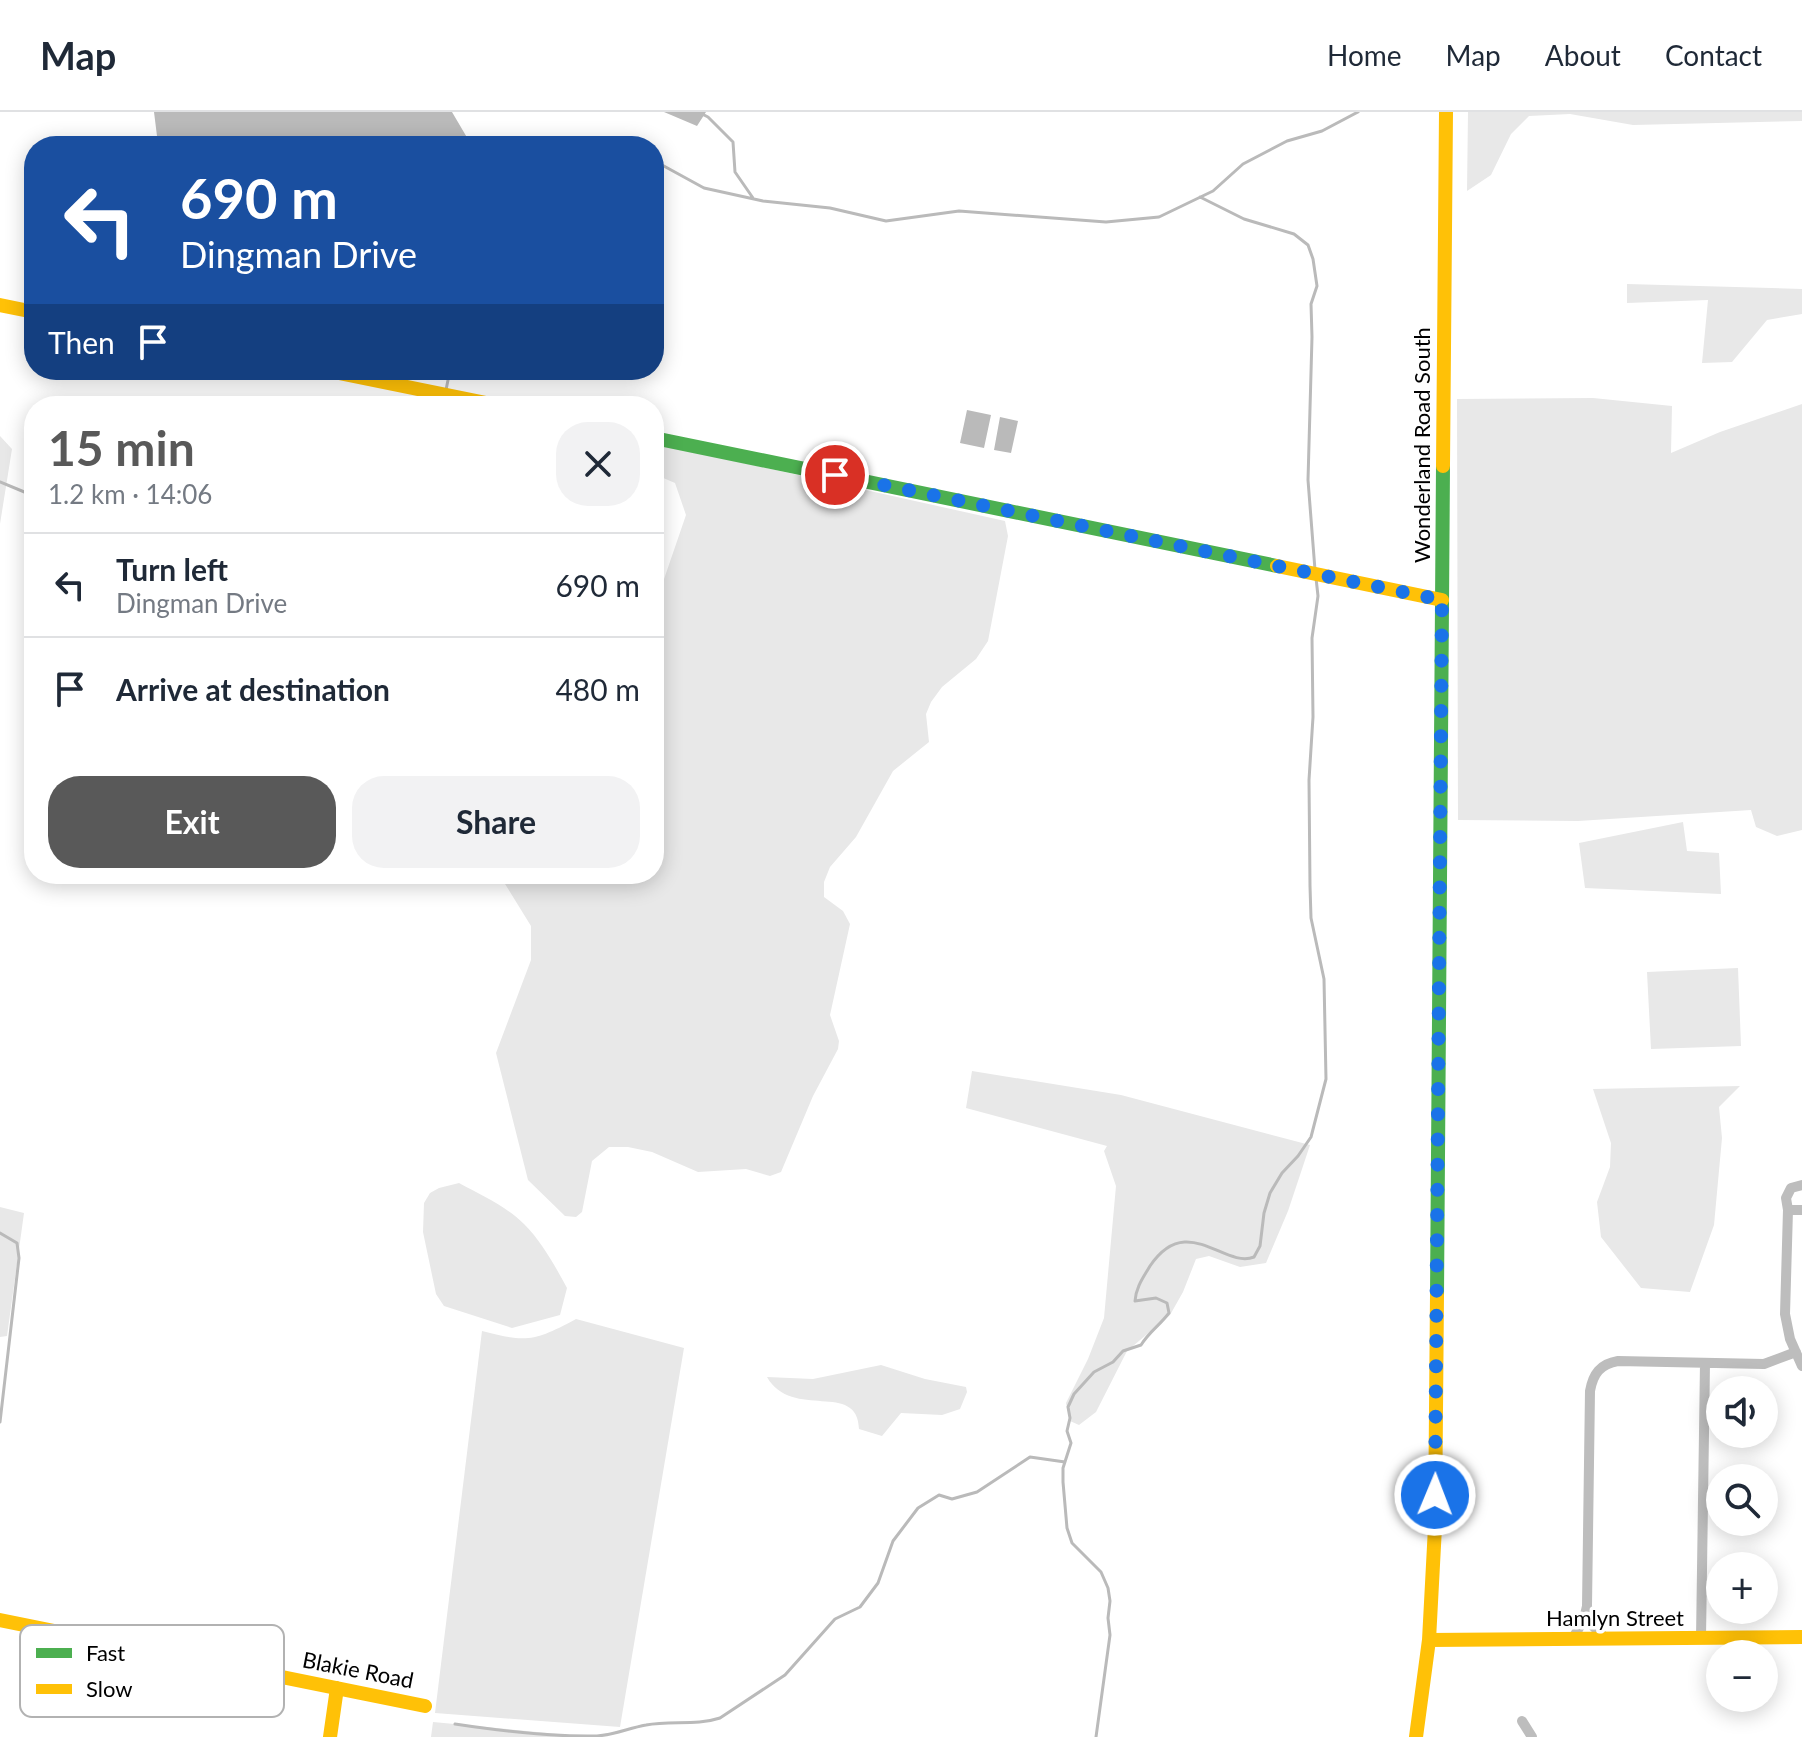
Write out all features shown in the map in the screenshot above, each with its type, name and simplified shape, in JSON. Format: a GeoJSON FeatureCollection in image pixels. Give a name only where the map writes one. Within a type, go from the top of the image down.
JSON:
{"type":"FeatureCollection","features":[{"type":"Feature","properties":{"kind":"street","name":"Wonderland Road South"},"geometry":{"type":"LineString","coordinates":[[1416,1737],[1429,1640],[1435,1527],[1446,113]]}},
{"type":"Feature","properties":{"kind":"street"},"geometry":{"type":"LineString","coordinates":[[0,305],[24,310]]}},
{"type":"Feature","properties":{"kind":"street"},"geometry":{"type":"LineString","coordinates":[[374,380],[452,396]]}},
{"type":"Feature","properties":{"kind":"street"},"geometry":{"type":"LineString","coordinates":[[664,440],[1442,600]]}},
{"type":"Feature","properties":{"kind":"street"},"geometry":{"type":"LineString","coordinates":[[1802,1185],[1791,1188],[1787,1193],[1785,1314],[1786,1326],[1802,1366]]}},
{"type":"Feature","properties":{"kind":"street"},"geometry":{"type":"LineString","coordinates":[[1788,1210],[1802,1210]]}},
{"type":"Feature","properties":{"kind":"street"},"geometry":{"type":"LineString","coordinates":[[1572,1640],[1587,1606],[1592,1379],[1601,1367],[1618,1361],[1764,1364],[1796,1352]]}},
{"type":"Feature","properties":{"kind":"street"},"geometry":{"type":"LineString","coordinates":[[1701,1639],[1705,1363]]}},
{"type":"Feature","properties":{"kind":"street"},"geometry":{"type":"LineString","coordinates":[[1587,1606],[1593,1626],[1607,1640]]}},
{"type":"Feature","properties":{"kind":"street","name":"Blakie Road"},"geometry":{"type":"LineString","coordinates":[[0,1620],[25,1625]]}},
{"type":"Feature","properties":{"kind":"street","name":"Hamlyn Street"},"geometry":{"type":"LineString","coordinates":[[1429,1640],[1802,1637]]}},
{"type":"Feature","properties":{"kind":"street","name":"Blakie Road"},"geometry":{"type":"LineString","coordinates":[[284,1677],[425,1706]]}},
{"type":"Feature","properties":{"kind":"street"},"geometry":{"type":"LineString","coordinates":[[330,1737],[337,1688]]}},
{"type":"Feature","properties":{"kind":"street"},"geometry":{"type":"LineString","coordinates":[[1522,1721],[1532,1737]]}},
{"type":"Feature","properties":{"kind":"shaded area"},"geometry":{"type":"Polygon","coordinates":[[[154,112],[452,112],[466,136],[157,136],[154,112]]]}},
{"type":"Feature","properties":{"kind":"shaded area"},"geometry":{"type":"Polygon","coordinates":[[[664,112],[706,112],[697,126],[664,112]]]}},
{"type":"Feature","properties":{"kind":"shaded area"},"geometry":{"type":"Polygon","coordinates":[[[1468,112],[1802,112],[1802,121],[1633,125],[1570,114],[1529,116],[1511,134],[1491,175],[1467,191],[1468,112]]]}},
{"type":"Feature","properties":{"kind":"shaded area"},"geometry":{"type":"Polygon","coordinates":[[[1627,284],[1802,289],[1802,314],[1767,320],[1732,362],[1702,363],[1708,300],[1627,303],[1627,284]]]}},
{"type":"Feature","properties":{"kind":"shaded area"},"geometry":{"type":"Polygon","coordinates":[[[1593,398],[1672,406],[1671,453],[1720,432],[1802,404],[1802,830],[1777,836],[1756,827],[1751,810],[1578,821],[1458,820],[1457,399],[1593,398]]]}},
{"type":"Feature","properties":{"kind":"shaded area"},"geometry":{"type":"Polygon","coordinates":[[[967,410],[991,415],[984,448],[960,443],[967,410]]]}},
{"type":"Feature","properties":{"kind":"shaded area"},"geometry":{"type":"Polygon","coordinates":[[[1000,417],[1018,421],[1011,453],[994,450],[1000,417]]]}},
{"type":"Feature","properties":{"kind":"shaded area"},"geometry":{"type":"Polygon","coordinates":[[[0,436],[12,449],[0,524],[0,436]]]}},
{"type":"Feature","properties":{"kind":"shaded area"},"geometry":{"type":"Polygon","coordinates":[[[664,445],[1005,521],[1008,536],[988,641],[976,659],[942,687],[931,702],[926,714],[929,742],[893,771],[856,837],[830,867],[824,882],[824,897],[843,911],[850,924],[830,1015],[839,1041],[838,1049],[813,1096],[781,1172],[770,1176],[746,1169],[698,1172],[652,1152],[609,1147],[592,1161],[582,1212],[576,1217],[565,1216],[528,1180],[496,1053],[531,960],[531,926],[505,884],[664,884],[664,579],[686,515],[675,483],[664,478],[664,445]]]}},
{"type":"Feature","properties":{"kind":"shaded area"},"geometry":{"type":"Polygon","coordinates":[[[1683,822],[1687,851],[1719,853],[1721,894],[1585,888],[1579,843],[1683,822]]]}},
{"type":"Feature","properties":{"kind":"shaded area"},"geometry":{"type":"Polygon","coordinates":[[[1738,968],[1741,1046],[1651,1049],[1647,972],[1738,968]]]}},
{"type":"Feature","properties":{"kind":"shaded area"},"geometry":{"type":"Polygon","coordinates":[[[972,1071],[1121,1095],[1310,1145],[1288,1211],[1266,1263],[1240,1267],[1209,1256],[1196,1259],[1170,1315],[1127,1351],[1096,1412],[1079,1425],[1070,1421],[1066,1403],[1104,1318],[1116,1186],[1104,1151],[1107,1146],[966,1108],[972,1071]]]}},
{"type":"Feature","properties":{"kind":"shaded area"},"geometry":{"type":"Polygon","coordinates":[[[1740,1086],[1719,1107],[1722,1138],[1714,1225],[1690,1292],[1641,1288],[1601,1237],[1597,1202],[1610,1167],[1611,1143],[1593,1089],[1740,1086]]]}},
{"type":"Feature","properties":{"kind":"shaded area"},"geometry":{"type":"Polygon","coordinates":[[[459,1183],[509,1212],[537,1238],[567,1288],[560,1315],[512,1328],[444,1306],[436,1294],[423,1232],[424,1203],[430,1193],[459,1183]]]}},
{"type":"Feature","properties":{"kind":"shaded area"},"geometry":{"type":"Polygon","coordinates":[[[0,1207],[24,1213],[7,1336],[0,1337],[0,1207]]]}},
{"type":"Feature","properties":{"kind":"shaded area"},"geometry":{"type":"Polygon","coordinates":[[[576,1319],[684,1348],[620,1727],[435,1713],[482,1331],[530,1338],[576,1319]]]}},
{"type":"Feature","properties":{"kind":"shaded area"},"geometry":{"type":"Polygon","coordinates":[[[881,1365],[925,1379],[966,1387],[960,1409],[942,1415],[901,1413],[882,1436],[859,1429],[856,1415],[848,1406],[792,1397],[778,1390],[767,1377],[813,1379],[881,1365]]]}},
{"type":"Feature","properties":{"kind":"shaded area"},"geometry":{"type":"Polygon","coordinates":[[[433,1722],[590,1737],[431,1737],[433,1722]]]}},
{"type":"Feature","properties":{"kind":"waterway"},"geometry":{"type":"LineString","coordinates":[[698,112],[708,117],[733,142],[735,172],[753,198]]}},
{"type":"Feature","properties":{"kind":"waterway"},"geometry":{"type":"LineString","coordinates":[[664,166],[704,188],[763,201],[830,208],[886,221],[959,211],[1106,222],[1159,217],[1213,191],[1243,164],[1287,141],[1322,131],[1358,112]]}},
{"type":"Feature","properties":{"kind":"waterway"},"geometry":{"type":"LineString","coordinates":[[1200,197],[1244,219],[1294,234],[1308,245],[1313,259],[1317,286],[1311,304],[1308,480],[1315,570]]}},
{"type":"Feature","properties":{"kind":"waterway"},"geometry":{"type":"LineString","coordinates":[[446,390],[448,380]]}},
{"type":"Feature","properties":{"kind":"waterway"},"geometry":{"type":"LineString","coordinates":[[0,482],[24,492]]}},
{"type":"Feature","properties":{"kind":"waterway"},"geometry":{"type":"LineString","coordinates":[[1096,1737],[1110,1635],[1110,1601],[1101,1572],[1072,1543],[1067,1528],[1063,1468],[1071,1443],[1067,1431],[1070,1418],[1068,1407],[1074,1394],[1094,1372],[1113,1362],[1123,1351],[1141,1345],[1169,1313],[1167,1303],[1156,1298],[1135,1301],[1142,1279],[1164,1250],[1178,1243],[1191,1242],[1242,1259],[1254,1257],[1260,1246],[1270,1193],[1311,1137],[1326,1079],[1324,979],[1311,918],[1310,886],[1309,780],[1313,717],[1312,638],[1318,596],[1316,578]]}},
{"type":"Feature","properties":{"kind":"waterway"},"geometry":{"type":"LineString","coordinates":[[0,1233],[17,1243],[19,1258],[0,1422]]}},
{"type":"Feature","properties":{"kind":"waterway"},"geometry":{"type":"LineString","coordinates":[[455,1724],[561,1736],[597,1736],[640,1726],[720,1718],[785,1675],[835,1619],[860,1607],[878,1583],[893,1541],[918,1508],[939,1495],[952,1499],[977,1492],[1030,1457],[1065,1462]]}},
{"type":"Feature","properties":{"kind":"traffic: fast"},"geometry":{"type":"LineString","coordinates":[[664,440],[1277,566]]}},
{"type":"Feature","properties":{"kind":"traffic: fast"},"geometry":{"type":"LineString","coordinates":[[1437,1295],[1443,466]]}},
{"type":"Feature","properties":{"kind":"traffic: slow"},"geometry":{"type":"LineString","coordinates":[[1443,466],[1446,112]]}},
{"type":"Feature","properties":{"kind":"traffic: slow"},"geometry":{"type":"LineString","coordinates":[[0,305],[24,310]]}},
{"type":"Feature","properties":{"kind":"traffic: slow"},"geometry":{"type":"LineString","coordinates":[[373,380],[452,396]]}},
{"type":"Feature","properties":{"kind":"traffic: slow"},"geometry":{"type":"LineString","coordinates":[[1277,566],[1442,600]]}},
{"type":"Feature","properties":{"kind":"traffic: slow"},"geometry":{"type":"LineString","coordinates":[[1416,1737],[1429,1640],[1435,1527],[1437,1295]]}},
{"type":"Feature","properties":{"kind":"traffic: slow"},"geometry":{"type":"LineString","coordinates":[[0,1620],[25,1625]]}},
{"type":"Feature","properties":{"kind":"traffic: slow"},"geometry":{"type":"LineString","coordinates":[[1429,1640],[1802,1637]]}},
{"type":"Feature","properties":{"kind":"traffic: slow"},"geometry":{"type":"LineString","coordinates":[[284,1677],[425,1706]]}},
{"type":"Feature","properties":{"kind":"traffic: slow"},"geometry":{"type":"LineString","coordinates":[[330,1737],[337,1688]]}},
{"type":"Feature","properties":{"kind":"route"},"geometry":{"type":"LineString","coordinates":[[835,475],[1442,600],[1435,1495]]}}]}
